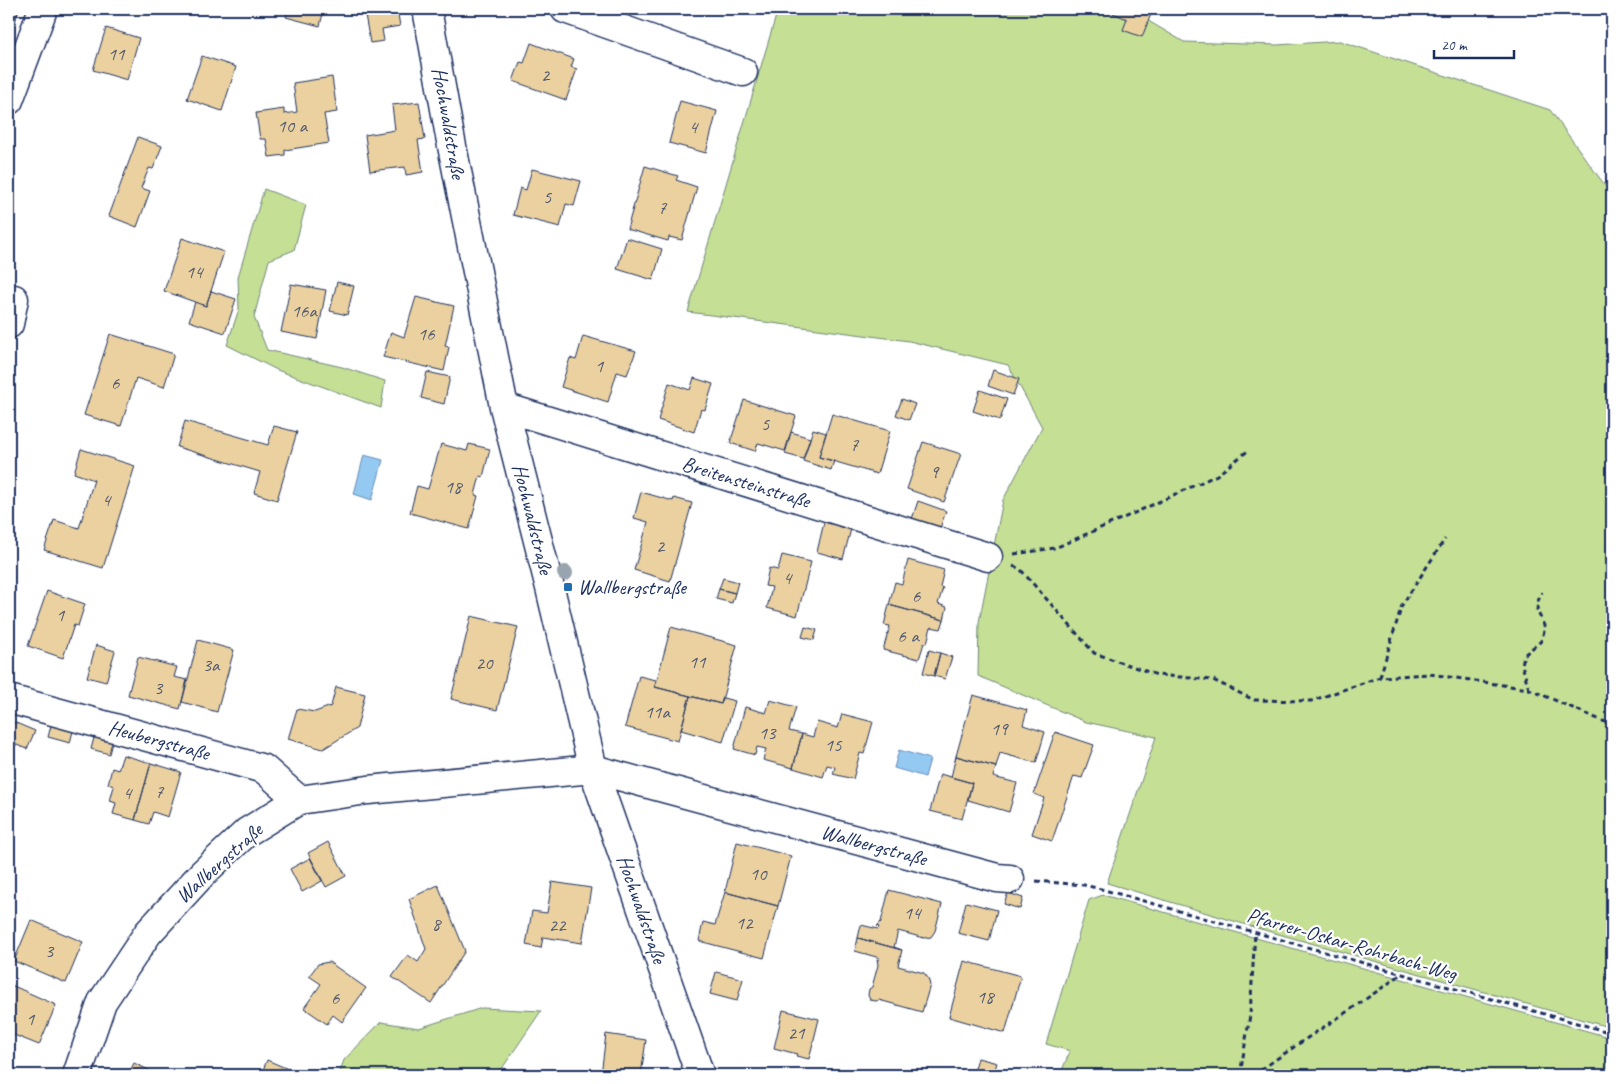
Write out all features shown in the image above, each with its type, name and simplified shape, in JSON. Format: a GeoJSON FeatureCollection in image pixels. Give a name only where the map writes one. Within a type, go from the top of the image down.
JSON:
{"type":"FeatureCollection","features":[{"type":"Feature","properties":{"kind":"street"},"geometry":{"type":"LineString","coordinates":[[9,100],[43,9]]}},
{"type":"Feature","properties":{"kind":"street","name":"Hochwaldstraße"},"geometry":{"type":"LineString","coordinates":[[427,9],[449,131],[504,407],[593,769],[700,1075]]}},
{"type":"Feature","properties":{"kind":"street"},"geometry":{"type":"LineString","coordinates":[[564,9],[743,72]]}},
{"type":"Feature","properties":{"kind":"street","name":"Breitensteinstraße"},"geometry":{"type":"LineString","coordinates":[[504,407],[988,557]]}},
{"type":"Feature","properties":{"kind":"street","name":"Heubergstraße"},"geometry":{"type":"LineString","coordinates":[[9,699],[264,769],[299,800]]}},
{"type":"Feature","properties":{"kind":"street","name":"Wallbergstraße"},"geometry":{"type":"LineString","coordinates":[[77,1075],[102,1002],[148,933],[203,872],[247,832],[299,800],[368,790],[593,769],[997,878],[1010,879]]}},
{"type":"Feature","properties":{"kind":"path"},"geometry":{"type":"LineString","coordinates":[[988,557],[1055,548],[1217,475],[1249,450]]}},
{"type":"Feature","properties":{"kind":"path"},"geometry":{"type":"LineString","coordinates":[[1380,677],[1402,605],[1445,539]]}},
{"type":"Feature","properties":{"kind":"path"},"geometry":{"type":"LineString","coordinates":[[988,557],[1020,569],[1094,652],[1157,675],[1213,680],[1254,700],[1311,701],[1380,677],[1430,674],[1529,689],[1612,725]]}},
{"type":"Feature","properties":{"kind":"path"},"geometry":{"type":"LineString","coordinates":[[1529,689],[1522,665],[1524,654],[1541,641],[1545,628],[1537,610],[1542,592]]}},
{"type":"Feature","properties":{"kind":"path","name":"Pfarrer-Oskar-Rohrbach-Weg"},"geometry":{"type":"LineString","coordinates":[[1010,879],[1084,885],[1612,1033]]}},
{"type":"Feature","properties":{"kind":"path"},"geometry":{"type":"LineString","coordinates":[[1240,1075],[1250,1015],[1254,932]]}},
{"type":"Feature","properties":{"kind":"path"},"geometry":{"type":"LineString","coordinates":[[1254,1075],[1296,1044],[1361,1004],[1400,974]]}},
{"type":"Feature","properties":{"kind":"green space"},"geometry":{"type":"Polygon","coordinates":[[[778,9],[1128,9],[1184,42],[1277,45],[1340,41],[1550,110],[1612,195],[1612,1028],[1257,928],[1107,883],[1156,737],[1086,722],[978,676],[979,622],[1003,500],[1042,427],[1008,365],[909,341],[688,312],[778,9]]]}},
{"type":"Feature","properties":{"kind":"green space"},"geometry":{"type":"Polygon","coordinates":[[[264,189],[306,205],[294,250],[269,260],[254,317],[267,350],[342,367],[385,381],[381,408],[277,370],[227,345],[239,309],[238,277],[264,189]]]}},
{"type":"Feature","properties":{"kind":"green space"},"geometry":{"type":"Polygon","coordinates":[[[1103,895],[1612,1038],[1612,1075],[1060,1075],[1070,1051],[1046,1044],[1089,900],[1103,895]]]}},
{"type":"Feature","properties":{"kind":"green space"},"geometry":{"type":"Polygon","coordinates":[[[482,1008],[541,1011],[503,1067],[490,1075],[339,1075],[344,1060],[381,1022],[419,1028],[482,1008]]]}},
{"type":"Feature","properties":{"kind":"water"},"geometry":{"type":"Polygon","coordinates":[[[364,455],[383,460],[372,500],[354,494],[364,455]]]}},
{"type":"Feature","properties":{"kind":"water"},"geometry":{"type":"Polygon","coordinates":[[[899,750],[930,759],[925,777],[894,768],[899,750]]]}},
{"type":"Feature","properties":{"kind":"building"},"geometry":{"type":"Polygon","coordinates":[[[9,9],[19,9],[10,38],[9,38],[9,9]]]}},
{"type":"Feature","properties":{"kind":"building"},"geometry":{"type":"Polygon","coordinates":[[[288,9],[324,9],[320,26],[286,17],[288,9]]]}},
{"type":"Feature","properties":{"kind":"building"},"geometry":{"type":"Polygon","coordinates":[[[364,9],[397,9],[400,26],[382,29],[384,41],[370,43],[364,9]]]}},
{"type":"Feature","properties":{"kind":"building"},"geometry":{"type":"Polygon","coordinates":[[[1115,9],[1153,9],[1142,37],[1123,30],[1127,19],[1113,13],[1115,9]]]}},
{"type":"Feature","properties":{"kind":"building"},"geometry":{"type":"Polygon","coordinates":[[[106,28],[139,38],[127,80],[93,70],[106,28]]]}},
{"type":"Feature","properties":{"kind":"building"},"geometry":{"type":"Polygon","coordinates":[[[531,43],[574,59],[571,67],[577,69],[566,100],[513,81],[520,62],[524,63],[531,43]]]}},
{"type":"Feature","properties":{"kind":"building"},"geometry":{"type":"Polygon","coordinates":[[[202,56],[236,67],[222,111],[187,99],[202,56]]]}},
{"type":"Feature","properties":{"kind":"building"},"geometry":{"type":"Polygon","coordinates":[[[332,77],[337,112],[324,114],[329,143],[285,150],[285,155],[269,157],[266,139],[260,139],[256,113],[284,109],[284,114],[297,112],[293,83],[332,77]]]}},
{"type":"Feature","properties":{"kind":"building"},"geometry":{"type":"Polygon","coordinates":[[[680,101],[717,111],[706,153],[669,143],[680,101]]]}},
{"type":"Feature","properties":{"kind":"building"},"geometry":{"type":"Polygon","coordinates":[[[419,102],[425,139],[418,140],[423,172],[406,175],[405,167],[370,171],[365,135],[395,130],[392,105],[419,102]]]}},
{"type":"Feature","properties":{"kind":"building"},"geometry":{"type":"Polygon","coordinates":[[[138,137],[162,146],[153,169],[149,168],[141,188],[150,191],[137,227],[109,216],[138,137]]]}},
{"type":"Feature","properties":{"kind":"building"},"geometry":{"type":"Polygon","coordinates":[[[645,166],[678,176],[676,180],[697,187],[682,240],[669,237],[668,241],[627,229],[645,166]]]}},
{"type":"Feature","properties":{"kind":"building"},"geometry":{"type":"Polygon","coordinates":[[[532,169],[581,181],[574,206],[566,204],[560,227],[513,215],[520,188],[526,190],[532,169]]]}},
{"type":"Feature","properties":{"kind":"building"},"geometry":{"type":"Polygon","coordinates":[[[182,238],[224,252],[206,306],[164,291],[182,238]]]}},
{"type":"Feature","properties":{"kind":"building"},"geometry":{"type":"Polygon","coordinates":[[[627,238],[662,249],[653,280],[617,269],[627,238]]]}},
{"type":"Feature","properties":{"kind":"building"},"geometry":{"type":"Polygon","coordinates":[[[337,282],[354,286],[347,315],[330,311],[337,282]]]}},
{"type":"Feature","properties":{"kind":"building"},"geometry":{"type":"Polygon","coordinates":[[[291,284],[326,290],[317,339],[281,332],[291,284]]]}},
{"type":"Feature","properties":{"kind":"building"},"geometry":{"type":"Polygon","coordinates":[[[211,291],[236,299],[225,333],[189,321],[195,302],[206,306],[211,291]]]}},
{"type":"Feature","properties":{"kind":"building"},"geometry":{"type":"Polygon","coordinates":[[[416,297],[454,306],[445,346],[449,347],[444,371],[383,357],[391,332],[404,337],[416,297]]]}},
{"type":"Feature","properties":{"kind":"building"},"geometry":{"type":"Polygon","coordinates":[[[110,334],[174,354],[164,387],[136,378],[121,426],[84,415],[110,334]]]}},
{"type":"Feature","properties":{"kind":"building"},"geometry":{"type":"Polygon","coordinates":[[[583,336],[636,351],[627,375],[617,372],[608,402],[561,387],[570,358],[576,360],[583,336]]]}},
{"type":"Feature","properties":{"kind":"building"},"geometry":{"type":"Polygon","coordinates":[[[993,370],[1019,379],[1013,395],[988,386],[993,370]]]}},
{"type":"Feature","properties":{"kind":"building"},"geometry":{"type":"Polygon","coordinates":[[[427,372],[450,377],[444,404],[421,398],[427,372]]]}},
{"type":"Feature","properties":{"kind":"building"},"geometry":{"type":"Polygon","coordinates":[[[694,378],[713,384],[705,410],[701,409],[694,432],[658,420],[669,383],[690,390],[694,378]]]}},
{"type":"Feature","properties":{"kind":"building"},"geometry":{"type":"Polygon","coordinates":[[[980,390],[1007,399],[1000,420],[973,411],[980,390]]]}},
{"type":"Feature","properties":{"kind":"building"},"geometry":{"type":"Polygon","coordinates":[[[902,399],[915,404],[909,420],[896,415],[902,399]]]}},
{"type":"Feature","properties":{"kind":"building"},"geometry":{"type":"Polygon","coordinates":[[[744,400],[796,416],[785,451],[758,443],[755,451],[730,443],[744,400]]]}},
{"type":"Feature","properties":{"kind":"building"},"geometry":{"type":"Polygon","coordinates":[[[832,414],[890,431],[877,474],[819,457],[832,414]]]}},
{"type":"Feature","properties":{"kind":"building"},"geometry":{"type":"Polygon","coordinates":[[[185,421],[268,445],[274,426],[297,432],[277,500],[254,493],[260,472],[177,447],[185,421]]]}},
{"type":"Feature","properties":{"kind":"building"},"geometry":{"type":"Polygon","coordinates":[[[813,429],[826,433],[819,457],[834,461],[831,470],[803,461],[813,429]]]}},
{"type":"Feature","properties":{"kind":"building"},"geometry":{"type":"Polygon","coordinates":[[[791,432],[810,438],[803,459],[785,454],[791,432]]]}},
{"type":"Feature","properties":{"kind":"building"},"geometry":{"type":"Polygon","coordinates":[[[923,442],[961,454],[944,502],[907,489],[923,442]]]}},
{"type":"Feature","properties":{"kind":"building"},"geometry":{"type":"Polygon","coordinates":[[[441,444],[467,451],[469,444],[490,449],[483,477],[480,476],[475,495],[478,496],[469,529],[410,513],[417,486],[428,489],[441,444]]]}},
{"type":"Feature","properties":{"kind":"building"},"geometry":{"type":"Polygon","coordinates":[[[81,449],[135,466],[103,568],[44,550],[54,520],[79,528],[94,480],[74,473],[81,449]]]}},
{"type":"Feature","properties":{"kind":"building"},"geometry":{"type":"Polygon","coordinates":[[[641,492],[673,501],[674,498],[692,503],[670,581],[634,570],[648,522],[634,518],[641,492]]]}},
{"type":"Feature","properties":{"kind":"building"},"geometry":{"type":"Polygon","coordinates":[[[918,501],[946,511],[939,531],[911,522],[918,501]]]}},
{"type":"Feature","properties":{"kind":"building"},"geometry":{"type":"Polygon","coordinates":[[[824,522],[851,529],[843,559],[817,552],[824,522]]]}},
{"type":"Feature","properties":{"kind":"building"},"geometry":{"type":"Polygon","coordinates":[[[782,555],[811,562],[797,616],[767,608],[772,587],[765,586],[769,568],[778,570],[782,555]]]}},
{"type":"Feature","properties":{"kind":"building"},"geometry":{"type":"Polygon","coordinates":[[[908,560],[944,570],[940,587],[943,588],[938,604],[947,607],[944,620],[889,605],[895,582],[902,584],[908,560]]]}},
{"type":"Feature","properties":{"kind":"building"},"geometry":{"type":"Polygon","coordinates":[[[723,578],[738,582],[735,593],[719,589],[723,578]]]}},
{"type":"Feature","properties":{"kind":"building"},"geometry":{"type":"Polygon","coordinates":[[[719,589],[735,593],[732,603],[716,599],[719,589]]]}},
{"type":"Feature","properties":{"kind":"building"},"geometry":{"type":"Polygon","coordinates":[[[47,591],[85,604],[78,626],[74,625],[63,658],[28,646],[47,591]]]}},
{"type":"Feature","properties":{"kind":"building"},"geometry":{"type":"Polygon","coordinates":[[[889,605],[944,620],[941,629],[931,627],[927,643],[924,643],[919,659],[883,650],[890,626],[884,625],[889,605]]]}},
{"type":"Feature","properties":{"kind":"building"},"geometry":{"type":"Polygon","coordinates":[[[471,616],[518,627],[497,710],[451,699],[471,616]]]}},
{"type":"Feature","properties":{"kind":"building"},"geometry":{"type":"Polygon","coordinates":[[[671,627],[737,645],[721,704],[655,687],[671,627]]]}},
{"type":"Feature","properties":{"kind":"building"},"geometry":{"type":"Polygon","coordinates":[[[805,627],[817,630],[814,640],[802,637],[805,627]]]}},
{"type":"Feature","properties":{"kind":"building"},"geometry":{"type":"Polygon","coordinates":[[[198,640],[234,650],[217,712],[182,702],[198,640]]]}},
{"type":"Feature","properties":{"kind":"building"},"geometry":{"type":"Polygon","coordinates":[[[96,645],[115,651],[106,682],[87,677],[96,645]]]}},
{"type":"Feature","properties":{"kind":"building"},"geometry":{"type":"Polygon","coordinates":[[[929,650],[940,653],[934,676],[923,673],[929,650]]]}},
{"type":"Feature","properties":{"kind":"building"},"geometry":{"type":"Polygon","coordinates":[[[940,653],[952,657],[945,679],[934,676],[940,653]]]}},
{"type":"Feature","properties":{"kind":"building"},"geometry":{"type":"Polygon","coordinates":[[[138,657],[177,667],[174,677],[187,680],[180,709],[128,695],[138,657]]]}},
{"type":"Feature","properties":{"kind":"building"},"geometry":{"type":"Polygon","coordinates":[[[639,676],[656,680],[655,687],[690,696],[678,741],[625,727],[639,676]]]}},
{"type":"Feature","properties":{"kind":"building"},"geometry":{"type":"Polygon","coordinates":[[[336,687],[365,694],[357,728],[323,749],[288,739],[297,709],[315,712],[331,706],[336,687]]]}},
{"type":"Feature","properties":{"kind":"building"},"geometry":{"type":"Polygon","coordinates":[[[973,695],[1027,710],[1023,725],[1045,732],[1036,763],[1000,753],[996,767],[956,756],[973,695]]]}},
{"type":"Feature","properties":{"kind":"building"},"geometry":{"type":"Polygon","coordinates":[[[690,696],[721,704],[723,698],[735,701],[723,742],[681,730],[690,696]]]}},
{"type":"Feature","properties":{"kind":"building"},"geometry":{"type":"Polygon","coordinates":[[[770,700],[796,707],[789,731],[802,734],[793,768],[763,760],[766,749],[757,747],[755,755],[734,749],[745,707],[766,713],[770,700]]]}},
{"type":"Feature","properties":{"kind":"building"},"geometry":{"type":"Polygon","coordinates":[[[842,714],[873,722],[864,754],[860,753],[853,779],[833,774],[835,767],[827,765],[823,777],[793,768],[802,734],[813,737],[817,722],[838,728],[842,714]]]}},
{"type":"Feature","properties":{"kind":"building"},"geometry":{"type":"Polygon","coordinates":[[[9,720],[35,731],[27,749],[9,742],[9,720]]]}},
{"type":"Feature","properties":{"kind":"building"},"geometry":{"type":"Polygon","coordinates":[[[52,722],[74,727],[70,743],[48,737],[52,722]]]}},
{"type":"Feature","properties":{"kind":"building"},"geometry":{"type":"Polygon","coordinates":[[[1055,732],[1094,745],[1082,778],[1074,776],[1052,841],[1032,834],[1044,798],[1034,794],[1055,732]]]}},
{"type":"Feature","properties":{"kind":"building"},"geometry":{"type":"Polygon","coordinates":[[[95,734],[113,738],[109,754],[91,749],[95,734]]]}},
{"type":"Feature","properties":{"kind":"building"},"geometry":{"type":"Polygon","coordinates":[[[123,755],[151,763],[135,820],[113,814],[116,803],[110,801],[114,786],[108,784],[112,768],[118,770],[123,755]]]}},
{"type":"Feature","properties":{"kind":"building"},"geometry":{"type":"Polygon","coordinates":[[[956,756],[996,767],[993,777],[1017,783],[1009,812],[968,800],[972,783],[951,777],[956,756]]]}},
{"type":"Feature","properties":{"kind":"building"},"geometry":{"type":"Polygon","coordinates":[[[151,763],[181,772],[168,817],[153,812],[149,824],[135,820],[151,763]]]}},
{"type":"Feature","properties":{"kind":"building"},"geometry":{"type":"Polygon","coordinates":[[[940,774],[972,783],[962,819],[930,811],[940,774]]]}},
{"type":"Feature","properties":{"kind":"building"},"geometry":{"type":"Polygon","coordinates":[[[328,842],[346,876],[326,887],[308,853],[328,842]]]}},
{"type":"Feature","properties":{"kind":"building"},"geometry":{"type":"Polygon","coordinates":[[[737,842],[791,856],[778,906],[725,892],[737,842]]]}},
{"type":"Feature","properties":{"kind":"building"},"geometry":{"type":"Polygon","coordinates":[[[310,858],[322,881],[302,892],[290,869],[310,858]]]}},
{"type":"Feature","properties":{"kind":"building"},"geometry":{"type":"Polygon","coordinates":[[[552,882],[591,888],[582,943],[543,937],[541,948],[526,945],[532,911],[547,913],[552,882]]]}},
{"type":"Feature","properties":{"kind":"building"},"geometry":{"type":"Polygon","coordinates":[[[438,885],[465,951],[431,1003],[392,977],[408,955],[418,962],[426,949],[409,899],[438,885]]]}},
{"type":"Feature","properties":{"kind":"building"},"geometry":{"type":"Polygon","coordinates":[[[889,890],[942,904],[935,931],[931,937],[924,938],[898,931],[894,947],[902,950],[858,938],[861,925],[878,929],[879,927],[877,926],[881,922],[889,890]]]}},
{"type":"Feature","properties":{"kind":"building"},"geometry":{"type":"Polygon","coordinates":[[[725,892],[778,906],[764,958],[699,941],[703,922],[715,925],[725,892]]]}},
{"type":"Feature","properties":{"kind":"building"},"geometry":{"type":"Polygon","coordinates":[[[1008,893],[1023,898],[1020,909],[1004,904],[1008,893]]]}},
{"type":"Feature","properties":{"kind":"building"},"geometry":{"type":"Polygon","coordinates":[[[966,902],[997,910],[989,941],[958,933],[966,902]]]}},
{"type":"Feature","properties":{"kind":"building"},"geometry":{"type":"Polygon","coordinates":[[[31,920],[83,942],[66,983],[14,961],[31,920]]]}},
{"type":"Feature","properties":{"kind":"building"},"geometry":{"type":"Polygon","coordinates":[[[858,938],[902,950],[898,966],[924,973],[930,985],[922,1012],[879,1000],[870,1000],[868,995],[869,989],[872,987],[878,965],[877,959],[879,960],[880,958],[855,951],[858,938]]]}},
{"type":"Feature","properties":{"kind":"building"},"geometry":{"type":"Polygon","coordinates":[[[964,961],[1021,976],[1005,1033],[949,1017],[964,961]]]}},
{"type":"Feature","properties":{"kind":"building"},"geometry":{"type":"Polygon","coordinates":[[[329,962],[366,988],[342,1022],[333,1015],[327,1024],[304,1008],[321,984],[309,976],[318,964],[329,962]]]}},
{"type":"Feature","properties":{"kind":"building"},"geometry":{"type":"Polygon","coordinates":[[[716,972],[743,979],[737,1001],[710,994],[716,972]]]}},
{"type":"Feature","properties":{"kind":"building"},"geometry":{"type":"Polygon","coordinates":[[[9,984],[56,1005],[39,1045],[9,1033],[9,984]]]}},
{"type":"Feature","properties":{"kind":"building"},"geometry":{"type":"Polygon","coordinates":[[[783,1010],[819,1019],[809,1059],[774,1048],[783,1010]]]}},
{"type":"Feature","properties":{"kind":"building"},"geometry":{"type":"Polygon","coordinates":[[[606,1034],[646,1040],[641,1075],[601,1075],[606,1034]]]}},
{"type":"Feature","properties":{"kind":"building"},"geometry":{"type":"Polygon","coordinates":[[[978,1058],[997,1063],[994,1072],[1006,1075],[973,1075],[978,1058]]]}},
{"type":"Feature","properties":{"kind":"building"},"geometry":{"type":"Polygon","coordinates":[[[267,1060],[302,1075],[261,1075],[267,1060]]]}},
{"type":"Feature","properties":{"kind":"building"},"geometry":{"type":"Polygon","coordinates":[[[134,1063],[159,1075],[128,1075],[134,1063]]]}},
{"type":"Feature","properties":{"kind":"place","name":"Wallbergstraße"},"geometry":{"type":"Point","coordinates":[568,587]}}]}
